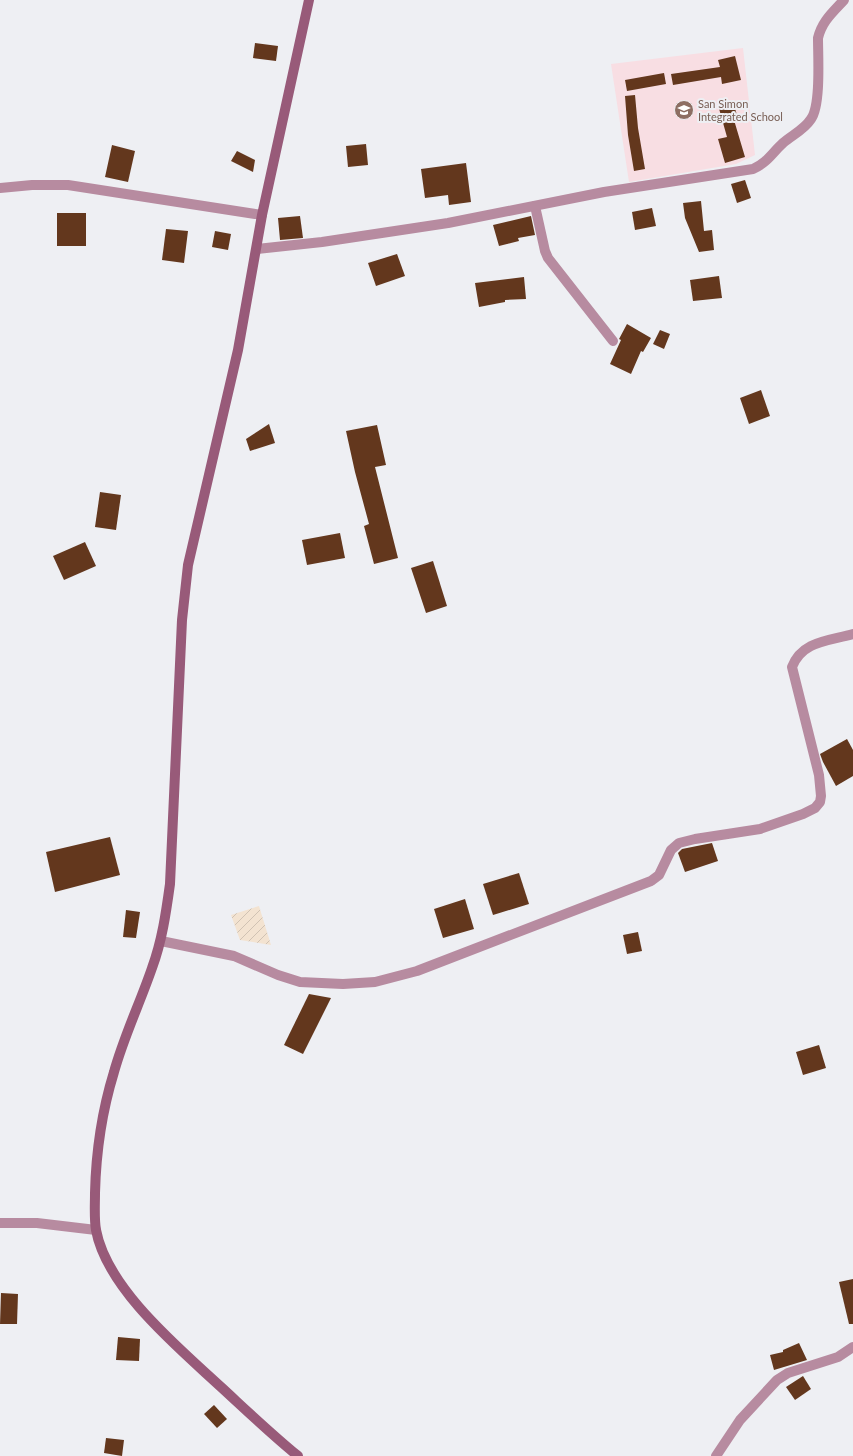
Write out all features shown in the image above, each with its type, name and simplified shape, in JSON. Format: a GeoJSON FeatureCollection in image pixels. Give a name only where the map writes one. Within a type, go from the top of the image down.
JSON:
{"type":"FeatureCollection","features":[{"type":"Feature","properties":{"kind":"main road"},"geometry":{"type":"LineString","coordinates":[[298,1456],[161,1331],[135,1302],[105,1256],[96,1230],[96,1172],[102,1121],[114,1072],[161,940],[170,884],[182,620],[188,565],[238,350],[262,216],[309,0]]}},
{"type":"Feature","properties":{"kind":"street"},"geometry":{"type":"LineString","coordinates":[[257,249],[410,230],[604,192],[753,169],[764,164],[781,145],[805,127],[812,118],[817,107],[818,38],[820,29],[825,19],[844,0]]}},
{"type":"Feature","properties":{"kind":"street"},"geometry":{"type":"LineString","coordinates":[[0,188],[32,185],[68,185],[262,216]]}},
{"type":"Feature","properties":{"kind":"street"},"geometry":{"type":"LineString","coordinates":[[535,206],[544,251],[548,258],[613,341]]}},
{"type":"Feature","properties":{"kind":"street"},"geometry":{"type":"LineString","coordinates":[[161,940],[234,956],[278,975],[300,982],[343,984],[375,982],[417,971],[651,882],[659,875],[671,850],[679,843],[695,839],[760,829],[803,814],[815,808],[822,796],[819,775],[792,667],[796,657],[802,650],[816,644],[853,634]]}},
{"type":"Feature","properties":{"kind":"street"},"geometry":{"type":"LineString","coordinates":[[0,1223],[37,1223],[96,1230]]}},
{"type":"Feature","properties":{"kind":"street"},"geometry":{"type":"LineString","coordinates":[[716,1456],[740,1420],[777,1380],[788,1373],[838,1357],[853,1347]]}},
{"type":"Feature","properties":{"kind":"shaded area","name":"San Simon Integrated School"},"geometry":{"type":"Polygon","coordinates":[[[743,48],[755,155],[736,164],[629,182],[611,64],[743,48]]]}},
{"type":"Feature","properties":{"kind":"shaded area"},"geometry":{"type":"Polygon","coordinates":[[[259,906],[271,945],[240,940],[231,915],[259,906]]]}},
{"type":"Feature","properties":{"kind":"building"},"geometry":{"type":"Polygon","coordinates":[[[255,43],[278,46],[276,61],[253,58],[255,43]]]}},
{"type":"Feature","properties":{"kind":"building"},"geometry":{"type":"Polygon","coordinates":[[[735,56],[741,80],[722,84],[721,77],[673,85],[671,74],[720,67],[718,60],[735,56]]]}},
{"type":"Feature","properties":{"kind":"building"},"geometry":{"type":"Polygon","coordinates":[[[664,73],[666,84],[627,91],[625,80],[664,73]]]}},
{"type":"Feature","properties":{"kind":"building"},"geometry":{"type":"Polygon","coordinates":[[[635,95],[638,128],[645,169],[634,171],[628,135],[625,96],[635,95]]]}},
{"type":"Feature","properties":{"kind":"building"},"geometry":{"type":"Polygon","coordinates":[[[733,101],[738,119],[734,120],[745,157],[725,163],[718,139],[727,137],[718,105],[733,101]]]}},
{"type":"Feature","properties":{"kind":"building"},"geometry":{"type":"Polygon","coordinates":[[[366,144],[368,165],[348,167],[346,146],[366,144]]]}},
{"type":"Feature","properties":{"kind":"building"},"geometry":{"type":"Polygon","coordinates":[[[112,145],[135,151],[128,182],[105,177],[112,145]]]}},
{"type":"Feature","properties":{"kind":"building"},"geometry":{"type":"Polygon","coordinates":[[[237,151],[255,160],[253,172],[231,161],[237,151]]]}},
{"type":"Feature","properties":{"kind":"building"},"geometry":{"type":"Polygon","coordinates":[[[466,163],[471,202],[449,205],[448,195],[425,198],[421,169],[466,163]]]}},
{"type":"Feature","properties":{"kind":"building"},"geometry":{"type":"Polygon","coordinates":[[[745,180],[751,198],[737,203],[731,184],[745,180]]]}},
{"type":"Feature","properties":{"kind":"building"},"geometry":{"type":"Polygon","coordinates":[[[701,201],[704,231],[712,230],[714,250],[699,252],[685,218],[683,203],[701,201]]]}},
{"type":"Feature","properties":{"kind":"building"},"geometry":{"type":"Polygon","coordinates":[[[652,208],[656,226],[635,230],[632,212],[652,208]]]}},
{"type":"Feature","properties":{"kind":"building"},"geometry":{"type":"Polygon","coordinates":[[[57,213],[86,213],[86,246],[57,246],[57,213]]]}},
{"type":"Feature","properties":{"kind":"building"},"geometry":{"type":"Polygon","coordinates":[[[300,216],[303,238],[280,240],[278,218],[300,216]]]}},
{"type":"Feature","properties":{"kind":"building"},"geometry":{"type":"Polygon","coordinates":[[[531,216],[535,235],[518,238],[519,241],[499,246],[493,225],[531,216]]]}},
{"type":"Feature","properties":{"kind":"building"},"geometry":{"type":"Polygon","coordinates":[[[166,229],[188,231],[184,263],[162,260],[166,229]]]}},
{"type":"Feature","properties":{"kind":"building"},"geometry":{"type":"Polygon","coordinates":[[[215,231],[231,234],[228,250],[212,247],[215,231]]]}},
{"type":"Feature","properties":{"kind":"building"},"geometry":{"type":"Polygon","coordinates":[[[397,254],[405,276],[376,286],[368,263],[397,254]]]}},
{"type":"Feature","properties":{"kind":"building"},"geometry":{"type":"Polygon","coordinates":[[[719,276],[722,298],[693,301],[690,280],[719,276]]]}},
{"type":"Feature","properties":{"kind":"building"},"geometry":{"type":"Polygon","coordinates":[[[524,277],[526,299],[505,300],[505,302],[479,307],[475,283],[524,277]]]}},
{"type":"Feature","properties":{"kind":"building"},"geometry":{"type":"Polygon","coordinates":[[[627,324],[651,338],[643,352],[641,351],[631,374],[610,364],[621,340],[619,339],[627,324]]]}},
{"type":"Feature","properties":{"kind":"building"},"geometry":{"type":"Polygon","coordinates":[[[660,330],[670,334],[664,349],[653,344],[660,330]]]}},
{"type":"Feature","properties":{"kind":"building"},"geometry":{"type":"Polygon","coordinates":[[[761,390],[770,416],[749,424],[740,398],[761,390]]]}},
{"type":"Feature","properties":{"kind":"building"},"geometry":{"type":"Polygon","coordinates":[[[269,424],[275,443],[250,451],[246,439],[269,424]]]}},
{"type":"Feature","properties":{"kind":"building"},"geometry":{"type":"Polygon","coordinates":[[[377,425],[386,465],[375,467],[398,558],[374,564],[364,526],[369,524],[346,431],[377,425]]]}},
{"type":"Feature","properties":{"kind":"building"},"geometry":{"type":"Polygon","coordinates":[[[100,492],[121,495],[116,530],[95,527],[100,492]]]}},
{"type":"Feature","properties":{"kind":"building"},"geometry":{"type":"Polygon","coordinates":[[[340,533],[345,558],[307,565],[302,540],[340,533]]]}},
{"type":"Feature","properties":{"kind":"building"},"geometry":{"type":"Polygon","coordinates":[[[85,542],[96,566],[64,580],[53,556],[85,542]]]}},
{"type":"Feature","properties":{"kind":"building"},"geometry":{"type":"Polygon","coordinates":[[[433,561],[447,606],[426,613],[411,568],[433,561]]]}},
{"type":"Feature","properties":{"kind":"building"},"geometry":{"type":"Polygon","coordinates":[[[847,739],[853,750],[853,776],[836,786],[820,754],[847,739]]]}},
{"type":"Feature","properties":{"kind":"building"},"geometry":{"type":"Polygon","coordinates":[[[110,837],[120,875],[55,892],[46,852],[110,837]]]}},
{"type":"Feature","properties":{"kind":"building"},"geometry":{"type":"Polygon","coordinates":[[[712,843],[718,861],[685,872],[678,853],[682,849],[712,843]]]}},
{"type":"Feature","properties":{"kind":"building"},"geometry":{"type":"Polygon","coordinates":[[[519,873],[529,904],[493,915],[483,884],[519,873]]]}},
{"type":"Feature","properties":{"kind":"building"},"geometry":{"type":"Polygon","coordinates":[[[465,899],[474,929],[443,938],[434,909],[465,899]]]}},
{"type":"Feature","properties":{"kind":"building"},"geometry":{"type":"Polygon","coordinates":[[[126,910],[140,912],[136,938],[123,937],[126,910]]]}},
{"type":"Feature","properties":{"kind":"building"},"geometry":{"type":"Polygon","coordinates":[[[638,932],[642,951],[627,954],[623,935],[638,932]]]}},
{"type":"Feature","properties":{"kind":"building"},"geometry":{"type":"Polygon","coordinates":[[[309,994],[331,998],[303,1054],[284,1045],[309,994]]]}},
{"type":"Feature","properties":{"kind":"building"},"geometry":{"type":"Polygon","coordinates":[[[819,1045],[826,1068],[803,1075],[796,1052],[819,1045]]]}},
{"type":"Feature","properties":{"kind":"building"},"geometry":{"type":"Polygon","coordinates":[[[853,1279],[853,1324],[849,1324],[839,1282],[853,1279]]]}},
{"type":"Feature","properties":{"kind":"building"},"geometry":{"type":"Polygon","coordinates":[[[1,1293],[18,1294],[17,1324],[0,1324],[1,1293]]]}},
{"type":"Feature","properties":{"kind":"building"},"geometry":{"type":"Polygon","coordinates":[[[118,1337],[140,1339],[139,1361],[116,1360],[118,1337]]]}},
{"type":"Feature","properties":{"kind":"building"},"geometry":{"type":"Polygon","coordinates":[[[799,1343],[807,1360],[774,1370],[770,1355],[783,1352],[783,1350],[799,1343]]]}},
{"type":"Feature","properties":{"kind":"building"},"geometry":{"type":"Polygon","coordinates":[[[803,1376],[811,1389],[795,1400],[786,1387],[803,1376]]]}},
{"type":"Feature","properties":{"kind":"building"},"geometry":{"type":"Polygon","coordinates":[[[214,1405],[227,1419],[217,1428],[204,1414],[214,1405]]]}},
{"type":"Feature","properties":{"kind":"building"},"geometry":{"type":"Polygon","coordinates":[[[106,1438],[124,1440],[122,1456],[104,1453],[106,1438]]]}},
{"type":"Feature","properties":{"kind":"place","name":"San Simon Integrated School"},"geometry":{"type":"Point","coordinates":[684,110]}}]}
